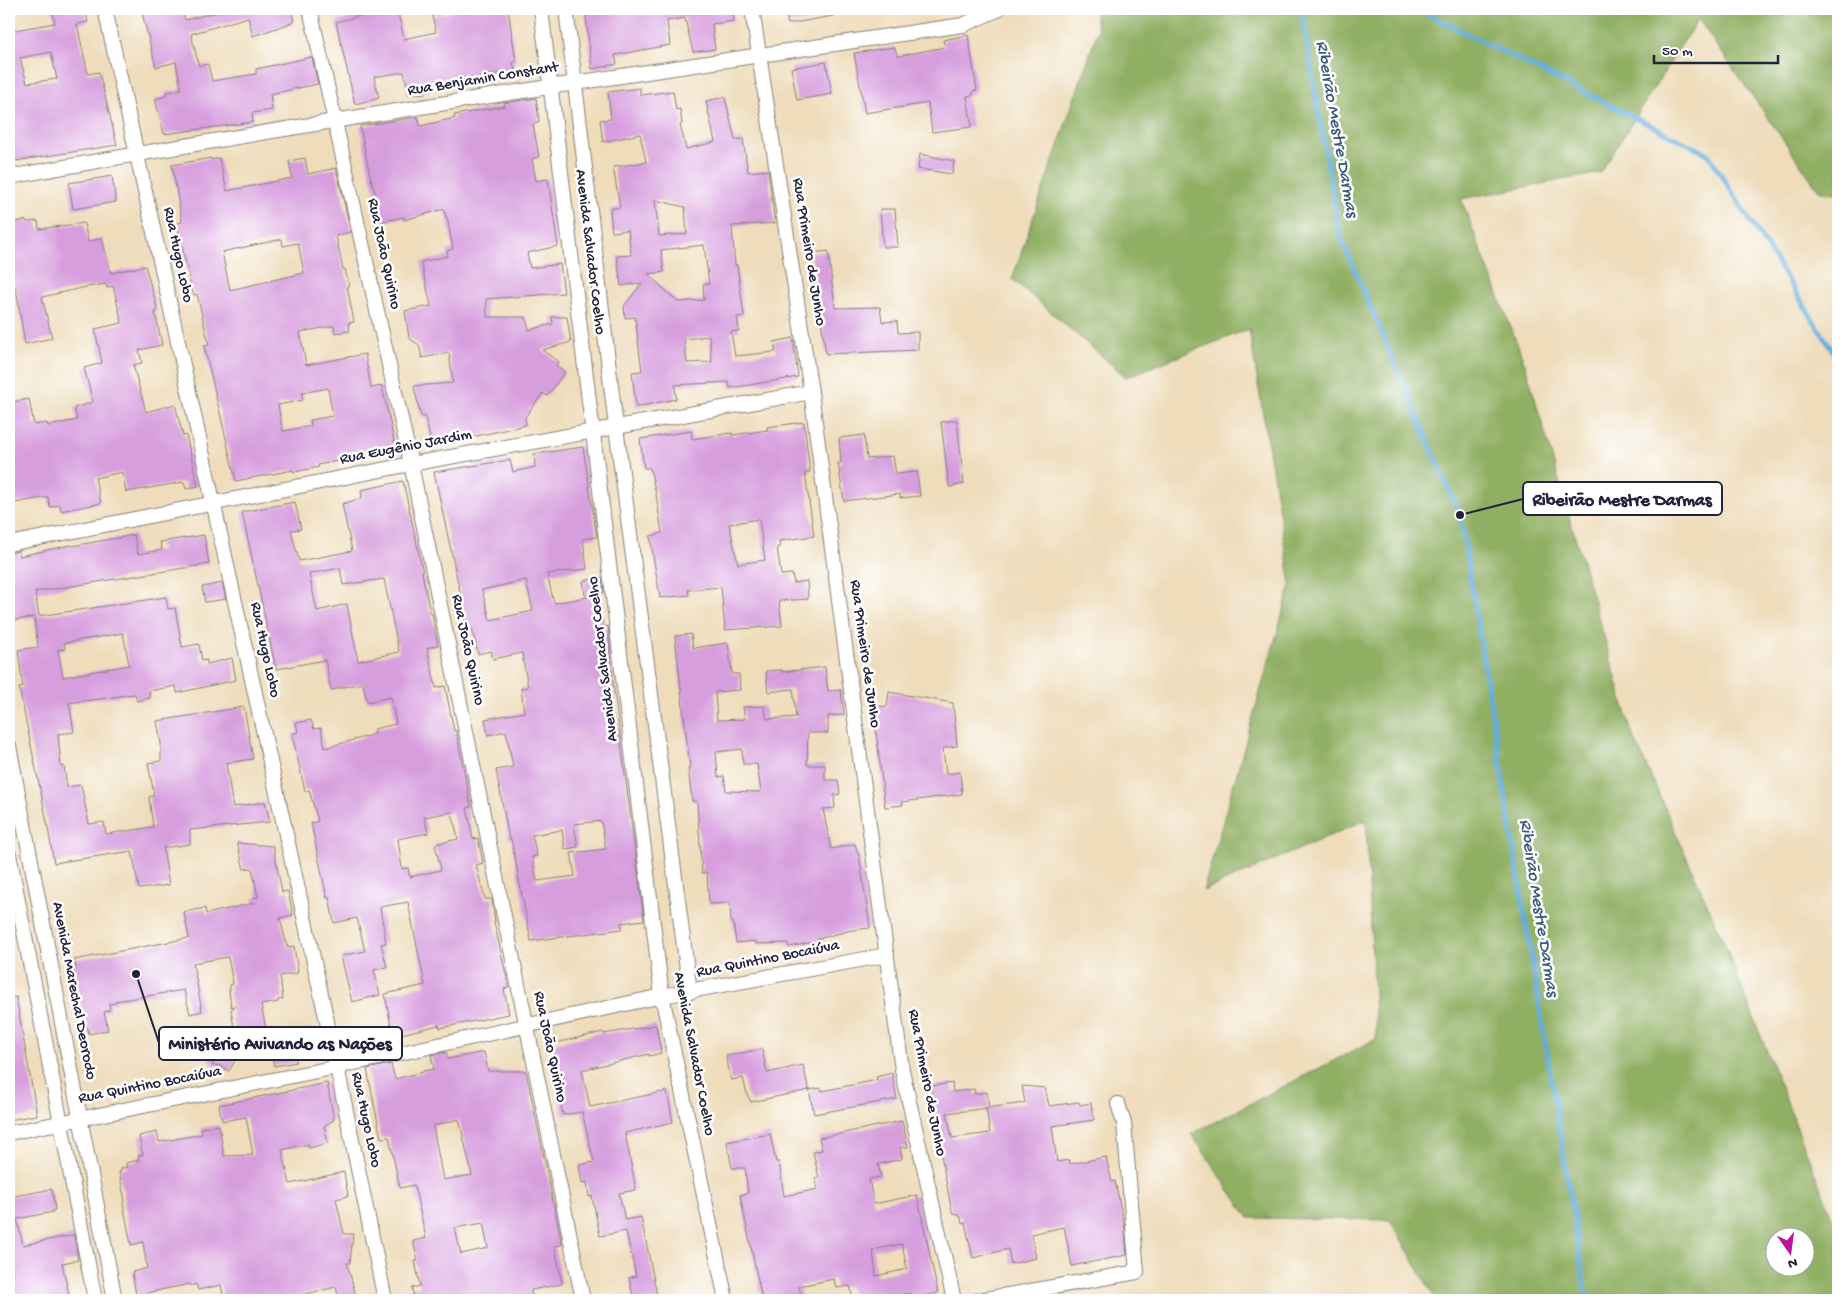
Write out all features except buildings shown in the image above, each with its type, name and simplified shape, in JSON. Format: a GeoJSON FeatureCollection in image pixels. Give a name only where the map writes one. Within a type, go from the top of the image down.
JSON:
{"type":"FeatureCollection","features":[{"type":"Feature","properties":{"kind":"street","name":"Rua Hugo Lobo"},"geometry":{"type":"LineString","coordinates":[[105,9],[337,1066],[385,1300]]}},
{"type":"Feature","properties":{"kind":"street","name":"Rua João Quirino"},"geometry":{"type":"LineString","coordinates":[[310,9],[411,464],[583,1300]]}},
{"type":"Feature","properties":{"kind":"street","name":"Avenida Salvador Coelho"},"geometry":{"type":"LineString","coordinates":[[541,9],[662,996],[726,1300]]}},
{"type":"Feature","properties":{"kind":"street","name":"Avenida Salvador Coelho"},"geometry":{"type":"LineString","coordinates":[[566,9],[616,426],[690,992]]}},
{"type":"Feature","properties":{"kind":"street","name":"Rua Primeiro de Junho"},"geometry":{"type":"LineString","coordinates":[[752,9],[811,392],[902,1070],[954,1300]]}},
{"type":"Feature","properties":{"kind":"street","name":"Rua Benjamin Constant"},"geometry":{"type":"LineString","coordinates":[[9,177],[136,153],[551,86],[963,25],[996,9]]}},
{"type":"Feature","properties":{"kind":"street","name":"Rua Eugênio Jardim"},"geometry":{"type":"LineString","coordinates":[[9,544],[411,464],[811,392]]}},
{"type":"Feature","properties":{"kind":"street","name":"Avenida Marechal Deorodo"},"geometry":{"type":"LineString","coordinates":[[9,746],[115,1300]]}},
{"type":"Feature","properties":{"kind":"street"},"geometry":{"type":"LineString","coordinates":[[9,854],[95,1300]]}},
{"type":"Feature","properties":{"kind":"street","name":"Rua Quintino Bocaiúva"},"geometry":{"type":"LineString","coordinates":[[9,1132],[337,1066],[662,996],[887,955]]}},
{"type":"Feature","properties":{"kind":"street"},"geometry":{"type":"LineString","coordinates":[[979,1300],[1137,1272],[1124,1123],[1118,1104]]}},
{"type":"Feature","properties":{"kind":"green space"},"geometry":{"type":"Polygon","coordinates":[[[1094,9],[1838,9],[1838,193],[1820,192],[1698,19],[1600,173],[1461,199],[1525,364],[1632,733],[1723,940],[1838,1232],[1838,1300],[1436,1300],[1390,1220],[1249,1218],[1191,1134],[1376,1039],[1366,820],[1203,891],[1291,584],[1249,329],[1126,377],[1012,279],[1098,30],[1094,9]]]}},
{"type":"Feature","properties":{"kind":"waterway","name":"Ribeirão Mestre Darmas"},"geometry":{"type":"LineString","coordinates":[[1301,9],[1340,236],[1460,515],[1587,1300]]}},
{"type":"Feature","properties":{"kind":"waterway"},"geometry":{"type":"LineString","coordinates":[[1417,9],[1708,154],[1838,359]]}},
{"type":"Feature","properties":{"kind":"place","name":"Ribeirão Mestre Darmas"},"geometry":{"type":"Point","coordinates":[1460,515]}},
{"type":"Feature","properties":{"kind":"place","name":"Ministério Avivando as Nações"},"geometry":{"type":"Point","coordinates":[136,974]}}]}
